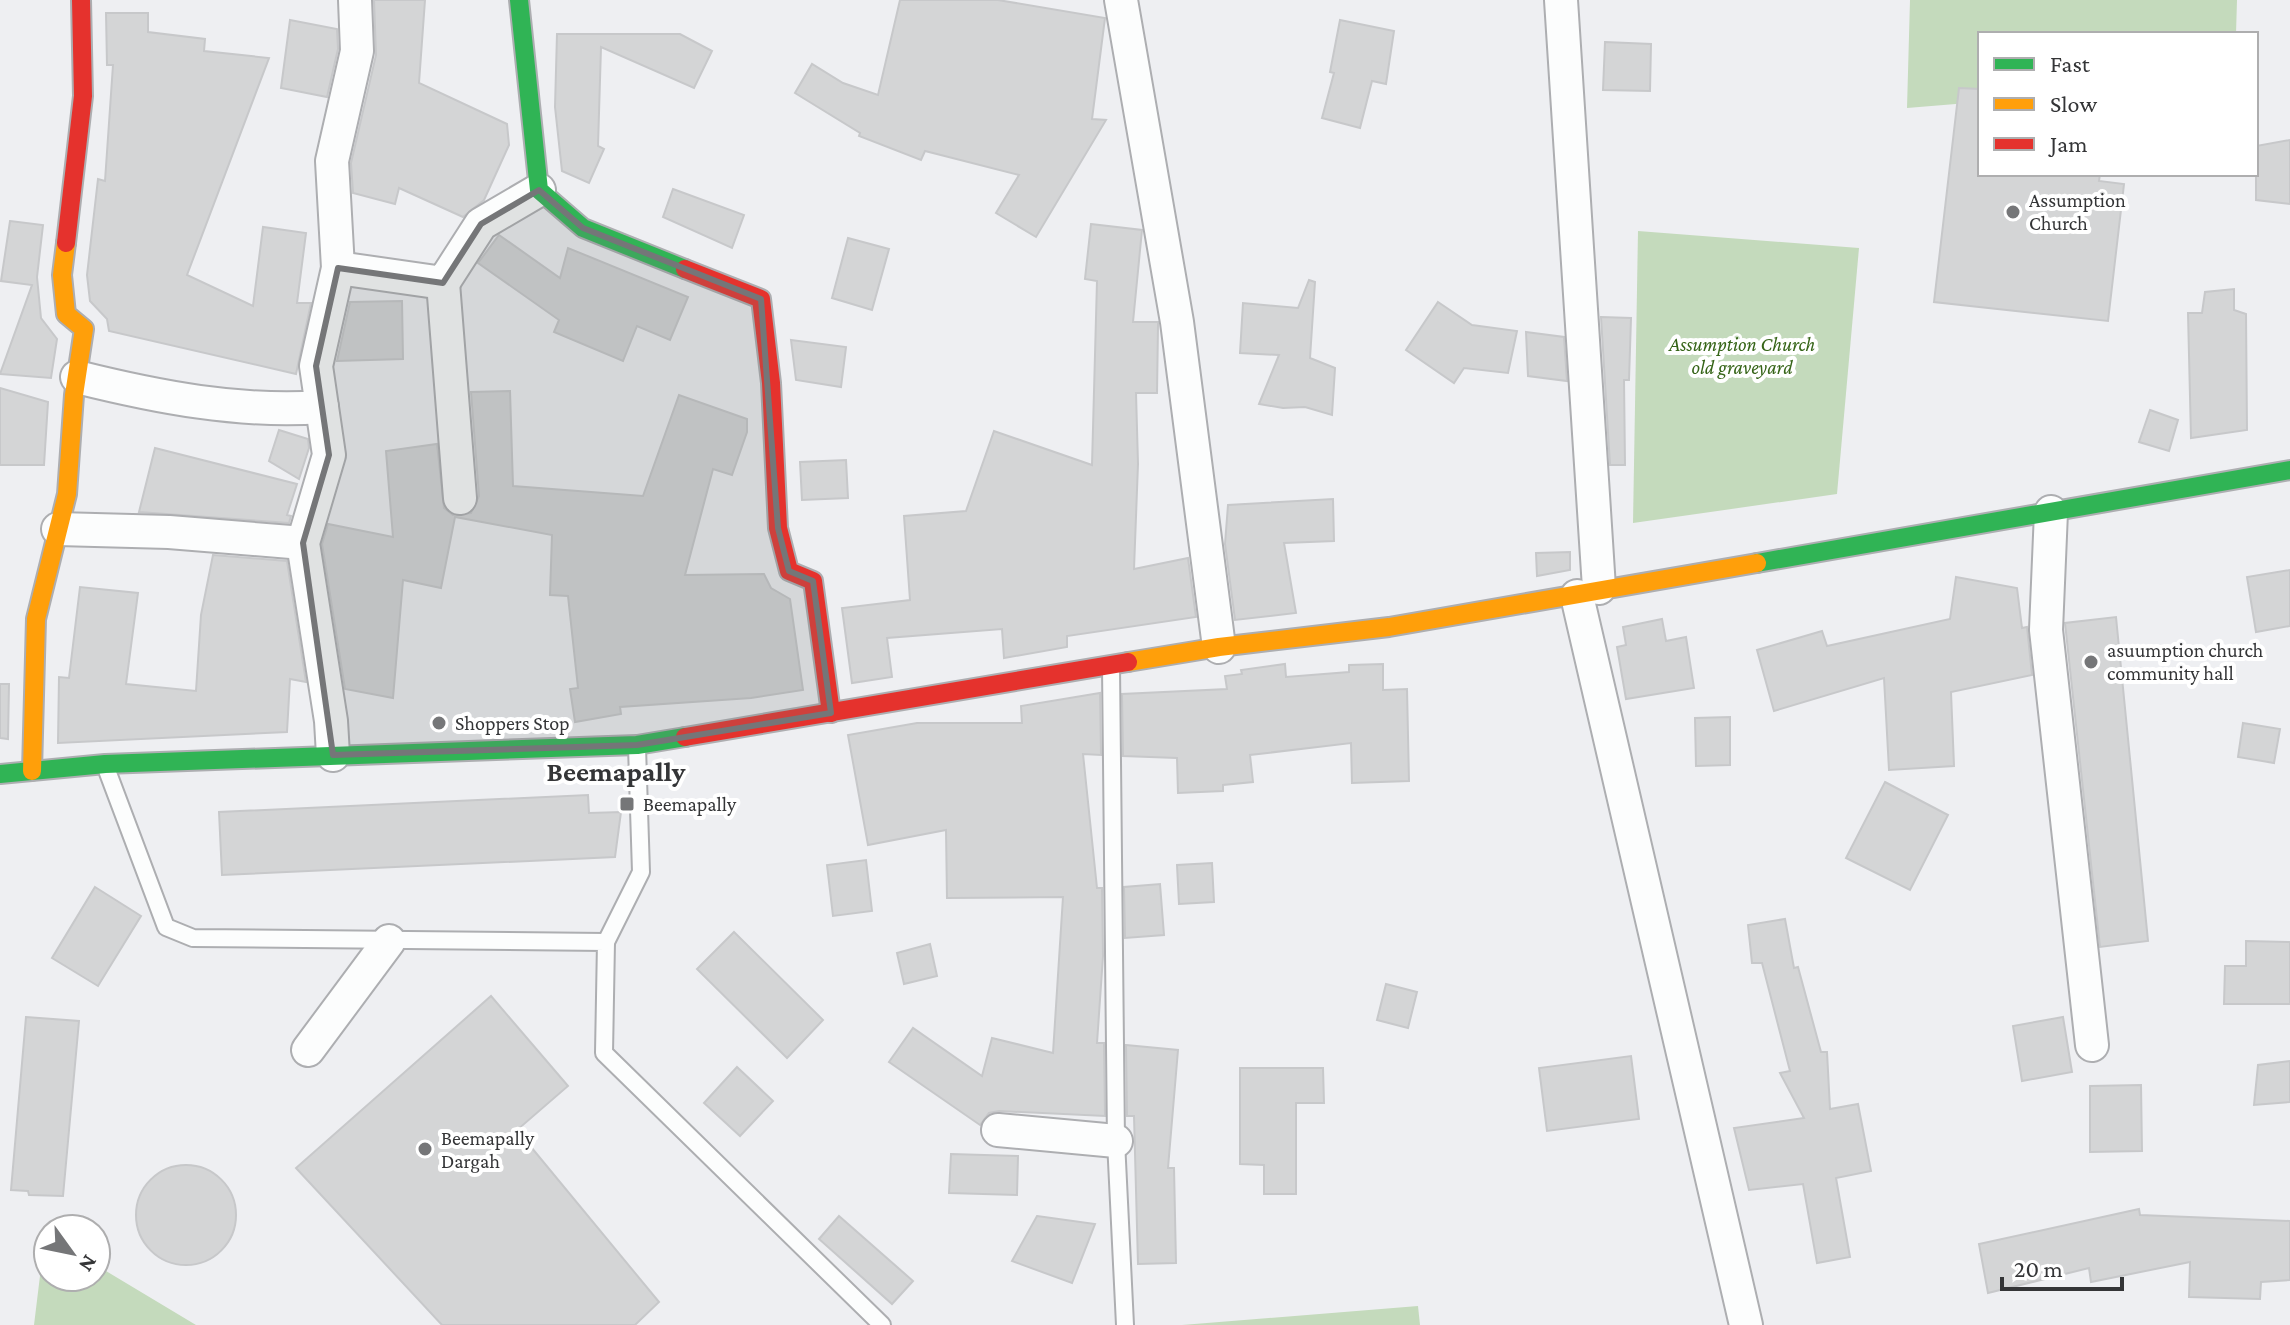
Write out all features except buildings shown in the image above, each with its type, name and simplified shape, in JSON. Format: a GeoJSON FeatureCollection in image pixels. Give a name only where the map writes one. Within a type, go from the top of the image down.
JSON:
{"type":"FeatureCollection","features":[{"type":"Feature","properties":{"kind":"main road"},"geometry":{"type":"LineString","coordinates":[[32,771],[36,619],[67,494],[84,329],[66,314],[62,275],[83,96],[81,0]]}},
{"type":"Feature","properties":{"kind":"main road"},"geometry":{"type":"LineString","coordinates":[[519,0],[539,190],[583,228],[761,299],[771,383],[778,528],[789,571],[813,581],[831,713]]}},
{"type":"Feature","properties":{"kind":"main road"},"geometry":{"type":"LineString","coordinates":[[0,774],[105,764],[637,745],[1219,647],[1389,627],[2290,470]]}},
{"type":"Feature","properties":{"kind":"street"},"geometry":{"type":"LineString","coordinates":[[333,755],[331,721],[303,543],[329,455],[316,366],[338,268],[332,161],[357,51],[355,0]]}},
{"type":"Feature","properties":{"kind":"street"},"geometry":{"type":"LineString","coordinates":[[1121,0],[1177,322],[1219,647]]}},
{"type":"Feature","properties":{"kind":"street"},"geometry":{"type":"LineString","coordinates":[[1561,0],[1588,592],[1746,1325]]}},
{"type":"Feature","properties":{"kind":"street"},"geometry":{"type":"LineString","coordinates":[[460,498],[443,283],[481,224],[539,190]]}},
{"type":"Feature","properties":{"kind":"street"},"geometry":{"type":"LineString","coordinates":[[338,268],[443,283]]}},
{"type":"Feature","properties":{"kind":"street"},"geometry":{"type":"LineString","coordinates":[[77,377],[156,397],[273,411],[322,407]]}},
{"type":"Feature","properties":{"kind":"street"},"geometry":{"type":"LineString","coordinates":[[2051,512],[2046,630],[2092,1045]]}},
{"type":"Feature","properties":{"kind":"street"},"geometry":{"type":"LineString","coordinates":[[58,529],[169,532],[303,543]]}},
{"type":"Feature","properties":{"kind":"street"},"geometry":{"type":"LineString","coordinates":[[308,1050],[389,941]]}},
{"type":"Feature","properties":{"kind":"street"},"geometry":{"type":"LineString","coordinates":[[998,1130],[1116,1141]]}},
{"type":"Feature","properties":{"kind":"lane"},"geometry":{"type":"LineString","coordinates":[[1111,665],[1116,1141],[1125,1325]]}},
{"type":"Feature","properties":{"kind":"lane"},"geometry":{"type":"LineString","coordinates":[[637,745],[641,872],[606,942],[604,1053],[882,1325]]}},
{"type":"Feature","properties":{"kind":"lane"},"geometry":{"type":"LineString","coordinates":[[105,764],[166,927],[193,938],[225,941],[606,942]]}},
{"type":"Feature","properties":{"kind":"highlighted area"},"geometry":{"type":"Polygon","coordinates":[[[539,190],[583,228],[761,299],[778,528],[789,571],[813,581],[831,713],[637,745],[333,755],[303,543],[329,455],[316,366],[338,268],[443,283],[481,224],[539,190]]]}},
{"type":"Feature","properties":{"kind":"green space"},"geometry":{"type":"Polygon","coordinates":[[[1910,0],[2237,0],[2236,32],[1978,32],[1978,102],[1907,108],[1910,0]]]}},
{"type":"Feature","properties":{"kind":"green space","name":"Assumption Church old graveyard"},"geometry":{"type":"Polygon","coordinates":[[[1638,231],[1859,248],[1837,494],[1633,523],[1638,231]]]}},
{"type":"Feature","properties":{"kind":"green space"},"geometry":{"type":"Polygon","coordinates":[[[112,1275],[196,1325],[34,1325],[38,1293],[112,1293],[112,1275]]]}},
{"type":"Feature","properties":{"kind":"green space"},"geometry":{"type":"Polygon","coordinates":[[[1418,1306],[1420,1325],[1182,1325],[1418,1306]]]}},
{"type":"Feature","properties":{"kind":"traffic: fast"},"geometry":{"type":"LineString","coordinates":[[519,0],[539,190],[583,228],[685,269]]}},
{"type":"Feature","properties":{"kind":"traffic: fast"},"geometry":{"type":"LineString","coordinates":[[1757,563],[2290,470]]}},
{"type":"Feature","properties":{"kind":"traffic: fast"},"geometry":{"type":"LineString","coordinates":[[0,774],[105,764],[637,745],[685,737]]}},
{"type":"Feature","properties":{"kind":"traffic: slow"},"geometry":{"type":"LineString","coordinates":[[32,771],[36,619],[67,494],[74,395],[84,329],[66,314],[62,275],[66,243]]}},
{"type":"Feature","properties":{"kind":"traffic: slow"},"geometry":{"type":"LineString","coordinates":[[1128,662],[1219,647],[1389,627],[1757,563]]}},
{"type":"Feature","properties":{"kind":"traffic: jam"},"geometry":{"type":"LineString","coordinates":[[66,243],[83,96],[81,0]]}},
{"type":"Feature","properties":{"kind":"traffic: jam"},"geometry":{"type":"LineString","coordinates":[[685,269],[761,299],[771,383],[778,528],[789,571],[813,581],[831,713]]}},
{"type":"Feature","properties":{"kind":"traffic: jam"},"geometry":{"type":"LineString","coordinates":[[685,737],[1128,662]]}},
{"type":"Feature","properties":{"kind":"place","name":"Assumption Church"},"geometry":{"type":"Point","coordinates":[2013,212]}},
{"type":"Feature","properties":{"kind":"place","name":"asuumption church community hall"},"geometry":{"type":"Point","coordinates":[2091,662]}},
{"type":"Feature","properties":{"kind":"place","name":"Shoppers Stop"},"geometry":{"type":"Point","coordinates":[439,723]}},
{"type":"Feature","properties":{"kind":"place","name":"Beemapally"},"geometry":{"type":"Point","coordinates":[627,804]}},
{"type":"Feature","properties":{"kind":"place","name":"Beemapally Dargah"},"geometry":{"type":"Point","coordinates":[425,1149]}},
{"type":"Feature","properties":{"kind":"district","name":"Beemapally"},"geometry":{"type":"Point","coordinates":[616,771]}}]}
